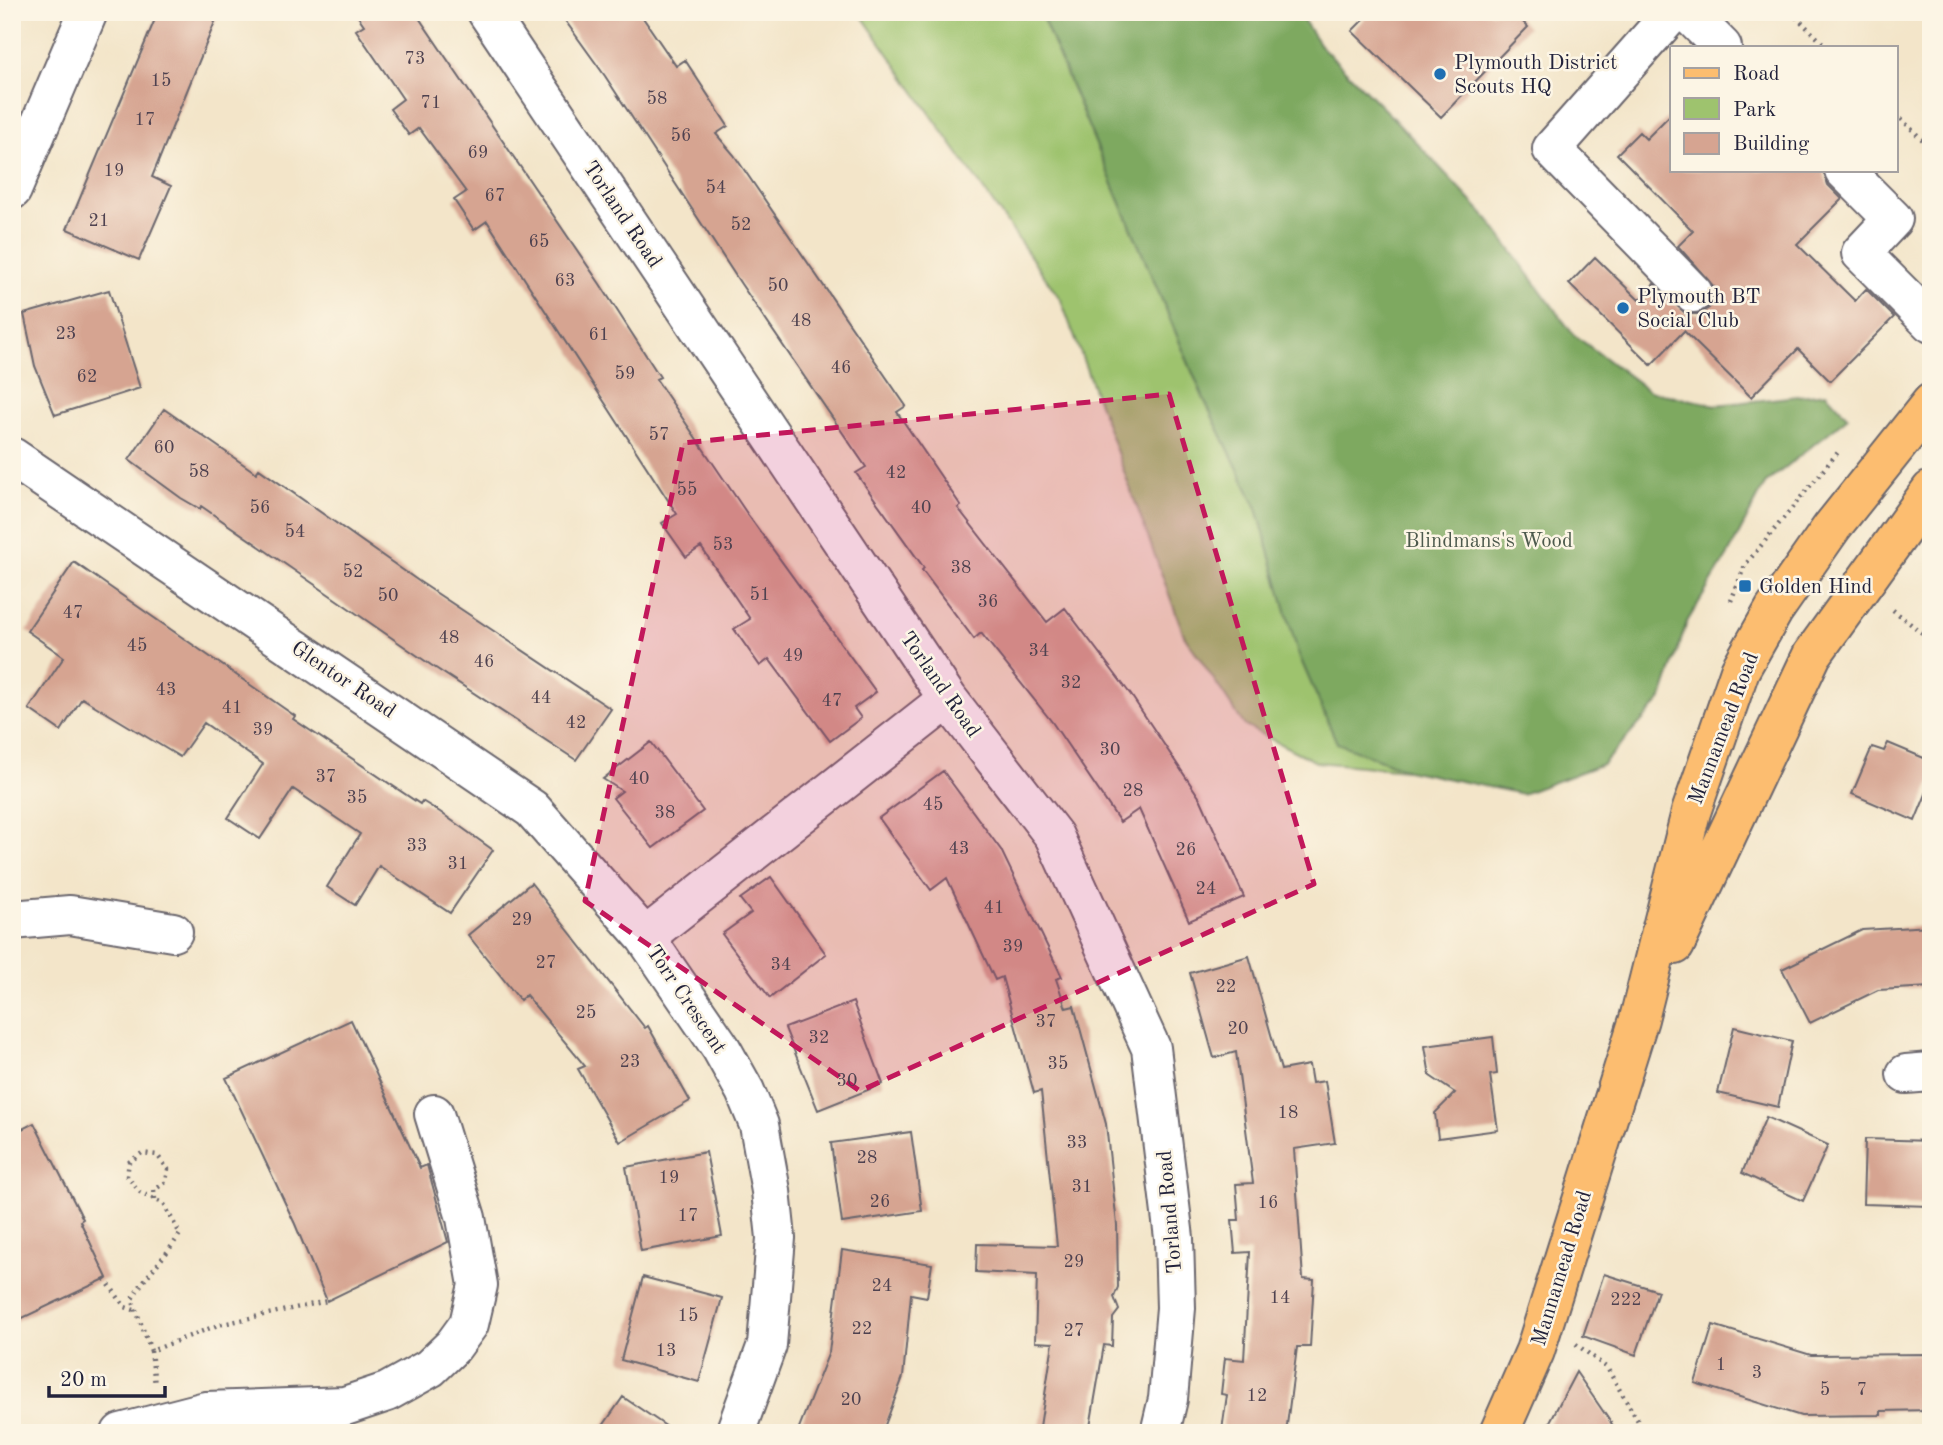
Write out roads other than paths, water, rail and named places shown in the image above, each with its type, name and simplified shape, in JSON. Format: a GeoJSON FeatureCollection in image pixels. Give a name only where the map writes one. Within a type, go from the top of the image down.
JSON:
{"type":"FeatureCollection","features":[{"type":"Feature","properties":{"kind":"main road","name":"Mannamead Road"},"geometry":{"type":"LineString","coordinates":[[1499,1433],[1535,1351],[1639,1019],[1691,812],[1740,670],[1774,610],[1832,527],[1931,403]]}},
{"type":"Feature","properties":{"kind":"main road","name":"Mannamead Road"},"geometry":{"type":"LineString","coordinates":[[1639,1019],[1812,655],[1931,490]]}},
{"type":"Feature","properties":{"kind":"street"},"geometry":{"type":"LineString","coordinates":[[12,190],[88,12]]}},
{"type":"Feature","properties":{"kind":"street","name":"Torland Road"},"geometry":{"type":"LineString","coordinates":[[487,12],[948,698],[1054,836],[1151,1048],[1174,1238],[1176,1308],[1168,1399],[1160,1433]]}},
{"type":"Feature","properties":{"kind":"street"},"geometry":{"type":"LineString","coordinates":[[1673,12],[1552,149],[1693,293]]}},
{"type":"Feature","properties":{"kind":"street"},"geometry":{"type":"LineString","coordinates":[[1687,12],[1720,46]]}},
{"type":"Feature","properties":{"kind":"street"},"geometry":{"type":"LineString","coordinates":[[1846,172],[1893,219],[1861,253],[1931,323]]}},
{"type":"Feature","properties":{"kind":"street","name":"Glentor Road"},"geometry":{"type":"LineString","coordinates":[[12,457],[532,808],[645,937]]}},
{"type":"Feature","properties":{"kind":"street","name":"Torr Crescent"},"geometry":{"type":"LineString","coordinates":[[735,1433],[767,1345],[776,1238],[771,1191],[759,1125],[745,1091],[721,1048],[645,937],[948,698]]}},
{"type":"Feature","properties":{"kind":"street"},"geometry":{"type":"LineString","coordinates":[[12,920],[70,915],[173,932]]}},
{"type":"Feature","properties":{"kind":"street"},"geometry":{"type":"LineString","coordinates":[[121,1433],[206,1411],[345,1406],[387,1392],[430,1368],[453,1346],[469,1324],[478,1285],[466,1217],[434,1114]]}},
{"type":"Feature","properties":{"kind":"place","name":"Plymouth District Scouts HQ"},"geometry":{"type":"Point","coordinates":[1440,74]}},
{"type":"Feature","properties":{"kind":"place","name":"Plymouth BT Social Club"},"geometry":{"type":"Point","coordinates":[1623,308]}},
{"type":"Feature","properties":{"kind":"place","name":"Golden Hind"},"geometry":{"type":"Point","coordinates":[1745,586]}},
{"type":"Feature","properties":{"kind":"park label","name":"Blindmans's Wood"},"geometry":{"type":"Point","coordinates":[1489,540]}}]}
